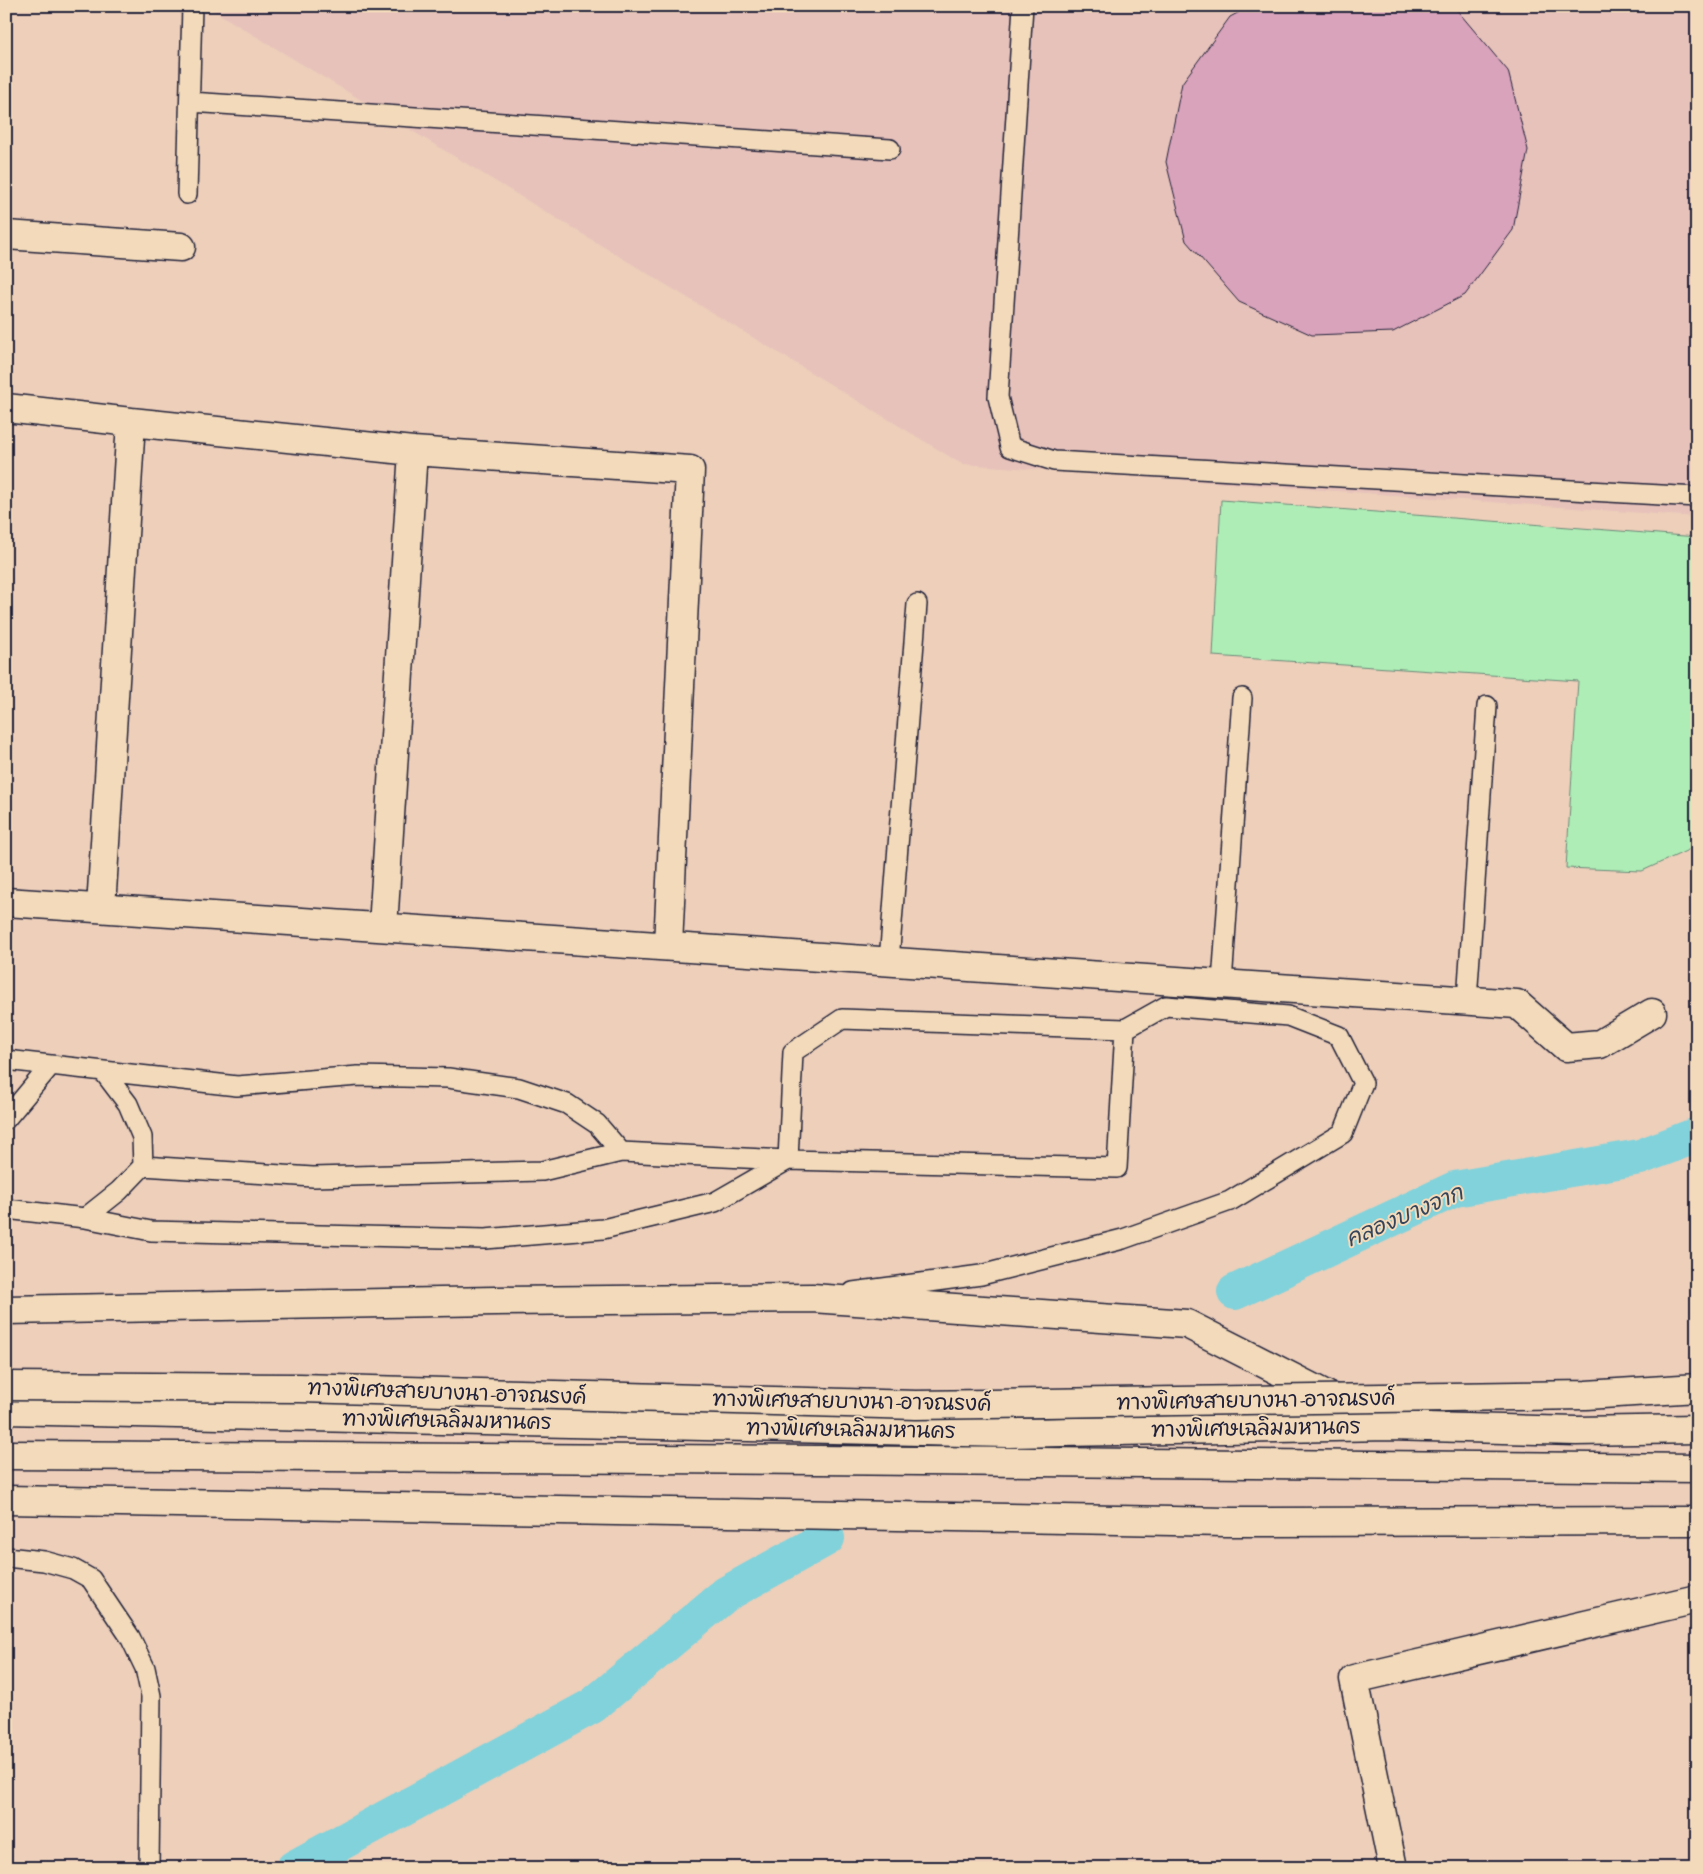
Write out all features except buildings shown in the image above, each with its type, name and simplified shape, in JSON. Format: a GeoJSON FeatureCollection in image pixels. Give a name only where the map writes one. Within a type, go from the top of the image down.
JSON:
{"type":"FeatureCollection","features":[{"type":"Feature","properties":{"kind":"main road"},"geometry":{"type":"LineString","coordinates":[[6,236],[181,247]]}},
{"type":"Feature","properties":{"kind":"main road"},"geometry":{"type":"LineString","coordinates":[[6,408],[413,451],[690,470],[668,946]]}},
{"type":"Feature","properties":{"kind":"main road"},"geometry":{"type":"LineString","coordinates":[[101,908],[131,422]]}},
{"type":"Feature","properties":{"kind":"main road"},"geometry":{"type":"LineString","coordinates":[[383,927],[413,451]]}},
{"type":"Feature","properties":{"kind":"main road"},"geometry":{"type":"LineString","coordinates":[[6,902],[1517,1004],[1566,1047],[1600,1044],[1652,1014]]}},
{"type":"Feature","properties":{"kind":"main road"},"geometry":{"type":"LineString","coordinates":[[6,1310],[495,1300],[812,1298],[1186,1324],[1389,1426]]}},
{"type":"Feature","properties":{"kind":"main road","name":"ทางพิเศษสายบางนา-อาจณรงค์"},"geometry":{"type":"LineString","coordinates":[[6,1386],[300,1388],[916,1405],[1576,1395],[1697,1388]]}},
{"type":"Feature","properties":{"kind":"main road","name":"ทางพิเศษเฉลิมมหานคร"},"geometry":{"type":"LineString","coordinates":[[6,1410],[1008,1433],[1389,1426],[1576,1431],[1697,1429]]}},
{"type":"Feature","properties":{"kind":"main road"},"geometry":{"type":"LineString","coordinates":[[6,1455],[1697,1468]]}},
{"type":"Feature","properties":{"kind":"main road"},"geometry":{"type":"LineString","coordinates":[[6,1500],[1226,1522],[1697,1521]]}},
{"type":"Feature","properties":{"kind":"main road"},"geometry":{"type":"LineString","coordinates":[[1393,1868],[1354,1679],[1697,1598]]}},
{"type":"Feature","properties":{"kind":"lane"},"geometry":{"type":"LineString","coordinates":[[187,194],[192,6]]}},
{"type":"Feature","properties":{"kind":"lane"},"geometry":{"type":"LineString","coordinates":[[1023,6],[998,397],[1010,447],[1054,462],[1697,497]]}},
{"type":"Feature","properties":{"kind":"lane"},"geometry":{"type":"LineString","coordinates":[[190,102],[890,149]]}},
{"type":"Feature","properties":{"kind":"lane"},"geometry":{"type":"LineString","coordinates":[[888,961],[917,604]]}},
{"type":"Feature","properties":{"kind":"lane"},"geometry":{"type":"LineString","coordinates":[[1222,983],[1242,698]]}},
{"type":"Feature","properties":{"kind":"lane"},"geometry":{"type":"LineString","coordinates":[[1467,1000],[1487,706]]}},
{"type":"Feature","properties":{"kind":"lane"},"geometry":{"type":"LineString","coordinates":[[788,1160],[793,1052],[842,1019],[1125,1029],[1166,1006],[1288,1016],[1339,1036],[1363,1083],[1343,1133],[1230,1201],[1123,1239],[981,1275],[812,1298]]}},
{"type":"Feature","properties":{"kind":"lane"},"geometry":{"type":"LineString","coordinates":[[143,1166],[314,1178],[542,1171],[621,1152],[788,1160],[1117,1168],[1125,1029]]}},
{"type":"Feature","properties":{"kind":"lane"},"geometry":{"type":"LineString","coordinates":[[6,1060],[237,1086],[358,1076],[448,1078],[520,1088],[567,1104],[597,1124],[621,1152]]}},
{"type":"Feature","properties":{"kind":"lane"},"geometry":{"type":"LineString","coordinates":[[6,1119],[50,1065]]}},
{"type":"Feature","properties":{"kind":"lane"},"geometry":{"type":"LineString","coordinates":[[85,1218],[119,1191],[143,1166],[142,1137],[128,1104],[103,1071]]}},
{"type":"Feature","properties":{"kind":"lane"},"geometry":{"type":"LineString","coordinates":[[6,1209],[85,1218],[150,1231],[486,1239],[603,1229],[715,1202],[788,1160]]}},
{"type":"Feature","properties":{"kind":"lane"},"geometry":{"type":"LineString","coordinates":[[6,1375],[70,1412]]}},
{"type":"Feature","properties":{"kind":"lane"},"geometry":{"type":"LineString","coordinates":[[6,1557],[44,1561],[73,1569],[91,1579],[130,1637],[145,1668],[151,1696],[149,1868]]}},
{"type":"Feature","properties":{"kind":"shaded area"},"geometry":{"type":"Polygon","coordinates":[[[206,6],[1697,6],[1697,517],[962,464],[206,6]]]}},
{"type":"Feature","properties":{"kind":"green space"},"geometry":{"type":"Polygon","coordinates":[[[1221,500],[1697,537],[1697,846],[1642,871],[1566,868],[1578,681],[1213,656],[1221,500]]]}},
{"type":"Feature","properties":{"kind":"waterway","name":"คลองบางจาก"},"geometry":{"type":"LineString","coordinates":[[1235,1292],[1455,1189],[1640,1157],[1697,1135]]}},
{"type":"Feature","properties":{"kind":"waterway"},"geometry":{"type":"LineString","coordinates":[[294,1868],[592,1706],[726,1594],[827,1538]]}}]}
